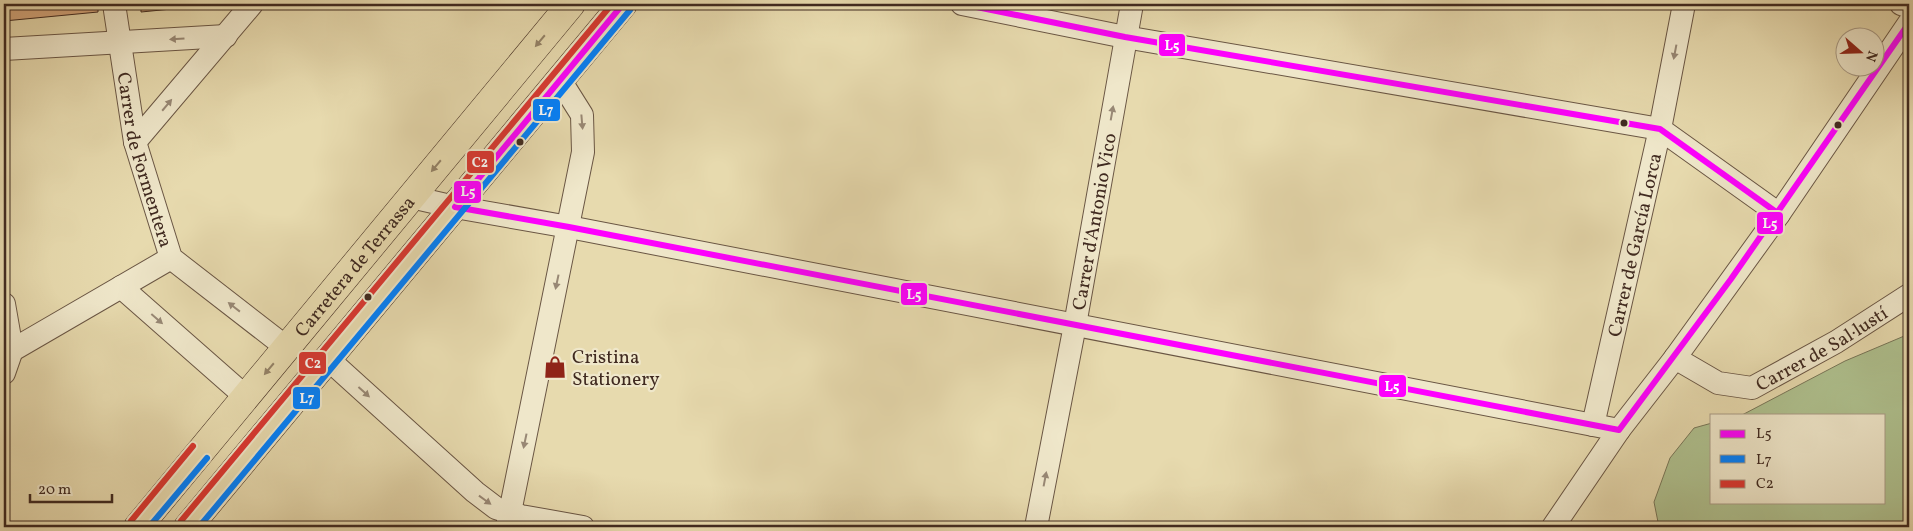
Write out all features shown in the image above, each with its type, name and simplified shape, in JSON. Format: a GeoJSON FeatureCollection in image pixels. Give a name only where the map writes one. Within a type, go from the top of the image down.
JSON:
{"type":"FeatureCollection","features":[{"type":"Feature","properties":{"kind":"main road","name":"Carretera de Terrassa"},"geometry":{"type":"LineString","coordinates":[[138,527],[571,4]]}},
{"type":"Feature","properties":{"kind":"main road","name":"Carretera de Terrassa"},"geometry":{"type":"LineString","coordinates":[[188,527],[623,4]]}},
{"type":"Feature","properties":{"kind":"street","name":"Carrer de Formentera"},"geometry":{"type":"LineString","coordinates":[[114,4],[135,142],[170,258],[287,348]]}},
{"type":"Feature","properties":{"kind":"street"},"geometry":{"type":"LineString","coordinates":[[135,142],[252,4]]}},
{"type":"Feature","properties":{"kind":"street"},"geometry":{"type":"LineString","coordinates":[[962,4],[1125,37],[1660,129],[1779,214]]}},
{"type":"Feature","properties":{"kind":"street","name":"Carrer d'Antonio Vico"},"geometry":{"type":"LineString","coordinates":[[1036,527],[1075,325],[1132,4]]}},
{"type":"Feature","properties":{"kind":"street","name":"Carrer de García Lorca"},"geometry":{"type":"LineString","coordinates":[[1593,425],[1660,129],[1684,4]]}},
{"type":"Feature","properties":{"kind":"street"},"geometry":{"type":"LineString","coordinates":[[1901,4],[1909,7]]}},
{"type":"Feature","properties":{"kind":"street"},"geometry":{"type":"LineString","coordinates":[[1552,527],[1619,430],[1675,358],[1779,214],[1909,23]]}},
{"type":"Feature","properties":{"kind":"street"},"geometry":{"type":"LineString","coordinates":[[4,49],[226,36]]}},
{"type":"Feature","properties":{"kind":"street"},"geometry":{"type":"LineString","coordinates":[[509,520],[583,152],[582,115],[560,80]]}},
{"type":"Feature","properties":{"kind":"street"},"geometry":{"type":"LineString","coordinates":[[411,196],[455,207],[568,227],[1619,430]]}},
{"type":"Feature","properties":{"kind":"street"},"geometry":{"type":"LineString","coordinates":[[8,353],[170,258]]}},
{"type":"Feature","properties":{"kind":"street"},"geometry":{"type":"LineString","coordinates":[[121,286],[246,397]]}},
{"type":"Feature","properties":{"kind":"street","name":"Carrer de Sal·lustí"},"geometry":{"type":"LineString","coordinates":[[1675,358],[1718,384],[1752,388],[1836,342],[1909,295]]}},
{"type":"Feature","properties":{"kind":"street"},"geometry":{"type":"LineString","coordinates":[[4,304],[8,353],[4,373]]}},
{"type":"Feature","properties":{"kind":"street"},"geometry":{"type":"LineString","coordinates":[[328,359],[474,492],[509,520]]}},
{"type":"Feature","properties":{"kind":"street"},"geometry":{"type":"LineString","coordinates":[[509,520],[521,516],[583,527]]}},
{"type":"Feature","properties":{"kind":"green space"},"geometry":{"type":"Polygon","coordinates":[[[1909,334],[1909,527],[1659,527],[1654,502],[1670,458],[1694,428],[1710,424],[1710,504],[1886,504],[1886,414],[1744,414],[1845,361],[1909,334]]]}},
{"type":"Feature","properties":{"kind":"building"},"geometry":{"type":"Polygon","coordinates":[[[4,4],[98,4],[98,12],[4,21],[4,4]]]}},
{"type":"Feature","properties":{"kind":"building"},"geometry":{"type":"Polygon","coordinates":[[[141,4],[222,4],[141,12],[141,4]]]}},
{"type":"Feature","properties":{"kind":"transit line","name":"C2"},"geometry":{"type":"LineString","coordinates":[[181,521],[612,4]]}},
{"type":"Feature","properties":{"kind":"transit line","name":"L5"},"geometry":{"type":"LineString","coordinates":[[623,4],[455,207],[569,227],[1619,430],[1731,279],[1909,23]]}},
{"type":"Feature","properties":{"kind":"transit line","name":"L5"},"geometry":{"type":"LineString","coordinates":[[962,4],[1125,37],[1660,129],[1779,214]]}},
{"type":"Feature","properties":{"kind":"transit line","name":"L7"},"geometry":{"type":"LineString","coordinates":[[199,527],[630,10]]}},
{"type":"Feature","properties":{"kind":"transit line","name":"C2"},"geometry":{"type":"LineString","coordinates":[[131,521],[193,446]]}},
{"type":"Feature","properties":{"kind":"transit line","name":"L7"},"geometry":{"type":"LineString","coordinates":[[149,527],[207,458]]}},
{"type":"Feature","properties":{"kind":"place","name":"Cristina Stationery"},"geometry":{"type":"Point","coordinates":[555,367]}}]}
